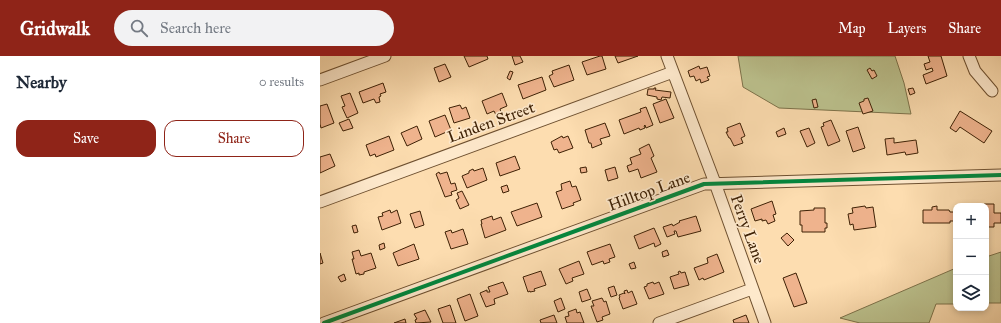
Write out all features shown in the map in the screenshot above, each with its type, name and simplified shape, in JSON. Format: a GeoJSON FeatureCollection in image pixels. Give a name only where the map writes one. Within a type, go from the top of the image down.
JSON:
{"type":"FeatureCollection","features":[{"type":"Feature","properties":{"kind":"street"},"geometry":{"type":"LineString","coordinates":[[320,80],[385,56]]}},
{"type":"Feature","properties":{"kind":"street","name":"Perry Lane"},"geometry":{"type":"LineString","coordinates":[[667,56],[765,323]]}},
{"type":"Feature","properties":{"kind":"street"},"geometry":{"type":"LineString","coordinates":[[969,56],[974,71],[992,91]]}},
{"type":"Feature","properties":{"kind":"street","name":"Linden Street"},"geometry":{"type":"LineString","coordinates":[[320,202],[673,72]]}},
{"type":"Feature","properties":{"kind":"street","name":"Hilltop Lane"},"geometry":{"type":"LineString","coordinates":[[324,323],[704,184],[1001,175]]}},
{"type":"Feature","properties":{"kind":"street"},"geometry":{"type":"LineString","coordinates":[[659,323],[752,289]]}},
{"type":"Feature","properties":{"kind":"green space"},"geometry":{"type":"Polygon","coordinates":[[[738,56],[895,56],[904,83],[911,114],[779,108],[743,87],[738,56]]]}},
{"type":"Feature","properties":{"kind":"green space"},"geometry":{"type":"Polygon","coordinates":[[[1001,252],[1001,303],[989,303],[989,256],[1001,252]]]}},
{"type":"Feature","properties":{"kind":"green space"},"geometry":{"type":"Polygon","coordinates":[[[953,269],[953,304],[936,304],[929,323],[860,323],[840,318],[953,269]]]}},
{"type":"Feature","properties":{"kind":"building"},"geometry":{"type":"Polygon","coordinates":[[[464,56],[487,56],[488,59],[469,67],[464,56]]]}},
{"type":"Feature","properties":{"kind":"building"},"geometry":{"type":"Polygon","coordinates":[[[512,56],[520,56],[523,62],[515,65],[512,56]]]}},
{"type":"Feature","properties":{"kind":"building"},"geometry":{"type":"Polygon","coordinates":[[[602,56],[606,69],[587,75],[582,62],[602,56]]]}},
{"type":"Feature","properties":{"kind":"building"},"geometry":{"type":"Polygon","coordinates":[[[615,56],[638,56],[618,63],[615,56]]]}},
{"type":"Feature","properties":{"kind":"building"},"geometry":{"type":"Polygon","coordinates":[[[928,56],[941,56],[947,76],[926,84],[923,75],[933,71],[932,68],[926,70],[924,64],[930,62],[928,56]]]}},
{"type":"Feature","properties":{"kind":"building"},"geometry":{"type":"Polygon","coordinates":[[[445,64],[451,77],[439,82],[434,68],[445,64]]]}},
{"type":"Feature","properties":{"kind":"building"},"geometry":{"type":"Polygon","coordinates":[[[569,65],[574,80],[554,87],[549,76],[553,74],[552,71],[569,65]]]}},
{"type":"Feature","properties":{"kind":"building"},"geometry":{"type":"Polygon","coordinates":[[[699,66],[700,69],[707,67],[710,76],[707,77],[709,80],[701,83],[700,79],[696,81],[694,76],[690,77],[688,71],[699,66]]]}},
{"type":"Feature","properties":{"kind":"building"},"geometry":{"type":"Polygon","coordinates":[[[870,68],[872,71],[874,70],[877,76],[872,79],[867,70],[870,68]]]}},
{"type":"Feature","properties":{"kind":"building"},"geometry":{"type":"Polygon","coordinates":[[[510,71],[513,72],[510,80],[507,78],[510,71]]]}},
{"type":"Feature","properties":{"kind":"building"},"geometry":{"type":"Polygon","coordinates":[[[542,77],[546,90],[523,99],[518,85],[542,77]]]}},
{"type":"Feature","properties":{"kind":"building"},"geometry":{"type":"Polygon","coordinates":[[[383,83],[386,92],[380,94],[380,102],[376,103],[374,99],[363,103],[359,92],[383,83]]]}},
{"type":"Feature","properties":{"kind":"building"},"geometry":{"type":"Polygon","coordinates":[[[656,88],[655,90],[671,92],[670,98],[662,97],[661,100],[657,99],[657,97],[647,95],[648,89],[656,88]]]}},
{"type":"Feature","properties":{"kind":"building"},"geometry":{"type":"Polygon","coordinates":[[[913,88],[915,93],[910,95],[908,89],[913,88]]]}},
{"type":"Feature","properties":{"kind":"building"},"geometry":{"type":"Polygon","coordinates":[[[350,93],[358,113],[347,118],[342,107],[345,106],[341,96],[350,93]]]}},
{"type":"Feature","properties":{"kind":"building"},"geometry":{"type":"Polygon","coordinates":[[[502,93],[507,106],[500,109],[501,112],[496,115],[494,111],[487,114],[482,101],[502,93]]]}},
{"type":"Feature","properties":{"kind":"building"},"geometry":{"type":"Polygon","coordinates":[[[868,98],[873,111],[863,114],[859,103],[868,98]]]}},
{"type":"Feature","properties":{"kind":"building"},"geometry":{"type":"Polygon","coordinates":[[[666,99],[674,118],[660,123],[653,104],[666,99]]]}},
{"type":"Feature","properties":{"kind":"building"},"geometry":{"type":"Polygon","coordinates":[[[816,99],[818,107],[814,108],[812,100],[816,99]]]}},
{"type":"Feature","properties":{"kind":"building"},"geometry":{"type":"Polygon","coordinates":[[[327,104],[334,123],[321,128],[320,106],[327,104]]]}},
{"type":"Feature","properties":{"kind":"building"},"geometry":{"type":"Polygon","coordinates":[[[460,105],[462,109],[466,107],[470,118],[454,123],[449,108],[460,105]]]}},
{"type":"Feature","properties":{"kind":"building"},"geometry":{"type":"Polygon","coordinates":[[[646,107],[653,125],[646,128],[645,125],[645,128],[640,130],[639,128],[624,134],[619,120],[641,112],[640,109],[646,107]]]}},
{"type":"Feature","properties":{"kind":"building"},"geometry":{"type":"Polygon","coordinates":[[[960,111],[992,131],[984,143],[960,127],[956,132],[950,128],[960,111]]]}},
{"type":"Feature","properties":{"kind":"building"},"geometry":{"type":"Polygon","coordinates":[[[445,115],[451,130],[435,137],[429,121],[445,115]]]}},
{"type":"Feature","properties":{"kind":"building"},"geometry":{"type":"Polygon","coordinates":[[[349,119],[353,128],[343,131],[339,123],[349,119]]]}},
{"type":"Feature","properties":{"kind":"building"},"geometry":{"type":"Polygon","coordinates":[[[831,120],[840,141],[828,146],[821,127],[824,126],[823,123],[831,120]]]}},
{"type":"Feature","properties":{"kind":"building"},"geometry":{"type":"Polygon","coordinates":[[[605,123],[610,136],[600,139],[602,144],[592,148],[585,130],[605,123]]]}},
{"type":"Feature","properties":{"kind":"building"},"geometry":{"type":"Polygon","coordinates":[[[740,123],[745,136],[741,138],[743,143],[734,146],[726,132],[728,132],[727,128],[740,123]]]}},
{"type":"Feature","properties":{"kind":"building"},"geometry":{"type":"Polygon","coordinates":[[[417,126],[422,139],[407,146],[401,133],[417,126]]]}},
{"type":"Feature","properties":{"kind":"building"},"geometry":{"type":"Polygon","coordinates":[[[858,127],[865,148],[853,152],[846,131],[858,127]]]}},
{"type":"Feature","properties":{"kind":"building"},"geometry":{"type":"Polygon","coordinates":[[[784,128],[786,134],[778,137],[776,132],[784,128]]]}},
{"type":"Feature","properties":{"kind":"building"},"geometry":{"type":"Polygon","coordinates":[[[809,128],[815,143],[807,147],[800,131],[809,128]]]}},
{"type":"Feature","properties":{"kind":"building"},"geometry":{"type":"Polygon","coordinates":[[[389,136],[394,150],[376,157],[375,154],[370,156],[366,145],[389,136]]]}},
{"type":"Feature","properties":{"kind":"building"},"geometry":{"type":"Polygon","coordinates":[[[562,136],[563,138],[568,136],[573,148],[559,153],[557,149],[554,150],[551,142],[562,136]]]}},
{"type":"Feature","properties":{"kind":"building"},"geometry":{"type":"Polygon","coordinates":[[[894,138],[894,143],[916,140],[918,153],[906,155],[905,152],[887,155],[885,139],[894,138]]]}},
{"type":"Feature","properties":{"kind":"building"},"geometry":{"type":"Polygon","coordinates":[[[649,144],[654,156],[651,158],[657,172],[641,178],[638,169],[629,172],[627,166],[632,164],[630,158],[641,154],[639,149],[649,144]]]}},
{"type":"Feature","properties":{"kind":"building"},"geometry":{"type":"Polygon","coordinates":[[[330,154],[335,166],[320,173],[320,157],[330,154]]]}},
{"type":"Feature","properties":{"kind":"building"},"geometry":{"type":"Polygon","coordinates":[[[515,156],[520,169],[500,176],[496,163],[515,156]]]}},
{"type":"Feature","properties":{"kind":"building"},"geometry":{"type":"Polygon","coordinates":[[[586,167],[587,172],[581,173],[580,168],[586,167]]]}},
{"type":"Feature","properties":{"kind":"building"},"geometry":{"type":"Polygon","coordinates":[[[615,167],[618,178],[608,181],[605,170],[615,167]]]}},
{"type":"Feature","properties":{"kind":"building"},"geometry":{"type":"Polygon","coordinates":[[[483,168],[487,180],[467,188],[462,176],[469,173],[469,171],[473,169],[474,171],[483,168]]]}},
{"type":"Feature","properties":{"kind":"building"},"geometry":{"type":"Polygon","coordinates":[[[439,172],[440,174],[447,172],[451,184],[455,183],[457,190],[451,192],[452,195],[445,197],[436,174],[439,172]]]}},
{"type":"Feature","properties":{"kind":"building"},"geometry":{"type":"Polygon","coordinates":[[[570,181],[572,187],[576,186],[581,200],[573,203],[574,205],[562,209],[556,192],[562,190],[561,184],[570,181]]]}},
{"type":"Feature","properties":{"kind":"building"},"geometry":{"type":"Polygon","coordinates":[[[507,185],[509,191],[503,193],[501,187],[507,185]]]}},
{"type":"Feature","properties":{"kind":"building"},"geometry":{"type":"Polygon","coordinates":[[[462,191],[469,205],[460,209],[456,200],[459,198],[457,193],[462,191]]]}},
{"type":"Feature","properties":{"kind":"building"},"geometry":{"type":"Polygon","coordinates":[[[772,201],[776,214],[773,215],[775,221],[768,224],[766,220],[762,221],[762,219],[755,221],[751,209],[772,201]]]}},
{"type":"Feature","properties":{"kind":"building"},"geometry":{"type":"Polygon","coordinates":[[[537,203],[542,217],[517,226],[511,212],[537,203]]]}},
{"type":"Feature","properties":{"kind":"building"},"geometry":{"type":"Polygon","coordinates":[[[989,204],[994,204],[994,213],[1001,213],[1001,223],[994,223],[994,227],[989,227],[989,204]]]}},
{"type":"Feature","properties":{"kind":"building"},"geometry":{"type":"Polygon","coordinates":[[[865,206],[866,208],[873,207],[876,227],[854,230],[853,224],[850,225],[848,214],[853,213],[852,208],[865,206]]]}},
{"type":"Feature","properties":{"kind":"building"},"geometry":{"type":"Polygon","coordinates":[[[937,206],[937,210],[949,210],[950,212],[953,212],[953,221],[950,221],[950,223],[923,223],[923,210],[932,210],[932,207],[937,206]]]}},
{"type":"Feature","properties":{"kind":"building"},"geometry":{"type":"Polygon","coordinates":[[[814,208],[825,208],[825,223],[827,223],[827,228],[825,228],[825,232],[802,232],[802,225],[800,225],[800,211],[814,210],[814,208]]]}},
{"type":"Feature","properties":{"kind":"building"},"geometry":{"type":"Polygon","coordinates":[[[390,210],[391,213],[397,210],[401,223],[382,230],[378,217],[383,216],[382,213],[390,210]]]}},
{"type":"Feature","properties":{"kind":"building"},"geometry":{"type":"Polygon","coordinates":[[[420,211],[424,225],[415,228],[410,214],[420,211]]]}},
{"type":"Feature","properties":{"kind":"building"},"geometry":{"type":"Polygon","coordinates":[[[492,216],[493,220],[501,217],[506,230],[485,238],[481,220],[492,216]]]}},
{"type":"Feature","properties":{"kind":"building"},"geometry":{"type":"Polygon","coordinates":[[[696,216],[701,231],[678,237],[676,231],[674,231],[675,234],[667,237],[663,227],[672,224],[673,226],[680,222],[679,221],[696,216]]]}},
{"type":"Feature","properties":{"kind":"building"},"geometry":{"type":"Polygon","coordinates":[[[356,225],[358,232],[354,233],[352,226],[356,225]]]}},
{"type":"Feature","properties":{"kind":"building"},"geometry":{"type":"Polygon","coordinates":[[[654,228],[661,244],[655,247],[654,243],[639,249],[634,236],[654,228]]]}},
{"type":"Feature","properties":{"kind":"building"},"geometry":{"type":"Polygon","coordinates":[[[463,229],[468,244],[451,249],[445,232],[451,230],[452,233],[463,229]]]}},
{"type":"Feature","properties":{"kind":"building"},"geometry":{"type":"Polygon","coordinates":[[[787,233],[794,240],[788,246],[781,238],[787,233]]]}},
{"type":"Feature","properties":{"kind":"building"},"geometry":{"type":"Polygon","coordinates":[[[384,243],[385,248],[380,250],[379,245],[384,243]]]}},
{"type":"Feature","properties":{"kind":"building"},"geometry":{"type":"Polygon","coordinates":[[[414,244],[419,259],[398,266],[393,253],[414,244]]]}},
{"type":"Feature","properties":{"kind":"building"},"geometry":{"type":"Polygon","coordinates":[[[610,244],[615,257],[609,259],[610,262],[604,264],[603,261],[592,265],[587,252],[610,244]]]}},
{"type":"Feature","properties":{"kind":"building"},"geometry":{"type":"Polygon","coordinates":[[[359,250],[361,256],[371,253],[376,268],[359,275],[359,273],[356,274],[352,259],[354,259],[352,252],[359,250]]]}},
{"type":"Feature","properties":{"kind":"building"},"geometry":{"type":"Polygon","coordinates":[[[667,250],[669,255],[663,257],[662,252],[667,250]]]}},
{"type":"Feature","properties":{"kind":"building"},"geometry":{"type":"Polygon","coordinates":[[[320,253],[323,263],[320,264],[320,253]]]}},
{"type":"Feature","properties":{"kind":"building"},"geometry":{"type":"Polygon","coordinates":[[[717,254],[724,272],[704,280],[703,278],[699,280],[694,268],[708,263],[707,258],[717,254]]]}},
{"type":"Feature","properties":{"kind":"building"},"geometry":{"type":"Polygon","coordinates":[[[579,261],[584,274],[572,278],[573,281],[566,284],[559,269],[579,261]]]}},
{"type":"Feature","properties":{"kind":"building"},"geometry":{"type":"Polygon","coordinates":[[[634,262],[636,268],[631,269],[629,264],[634,262]]]}},
{"type":"Feature","properties":{"kind":"building"},"geometry":{"type":"Polygon","coordinates":[[[541,271],[546,285],[534,289],[535,291],[528,292],[523,277],[541,271]]]}},
{"type":"Feature","properties":{"kind":"building"},"geometry":{"type":"Polygon","coordinates":[[[680,271],[681,273],[685,272],[689,285],[674,289],[670,277],[679,274],[678,272],[680,271]]]}},
{"type":"Feature","properties":{"kind":"building"},"geometry":{"type":"Polygon","coordinates":[[[796,273],[807,303],[794,307],[783,278],[796,273]]]}},
{"type":"Feature","properties":{"kind":"building"},"geometry":{"type":"Polygon","coordinates":[[[344,274],[346,280],[341,282],[338,277],[344,274]]]}},
{"type":"Feature","properties":{"kind":"building"},"geometry":{"type":"Polygon","coordinates":[[[503,282],[508,294],[494,299],[495,304],[486,307],[480,293],[487,290],[487,292],[490,292],[488,287],[503,282]]]}},
{"type":"Feature","properties":{"kind":"building"},"geometry":{"type":"Polygon","coordinates":[[[653,282],[654,284],[659,282],[664,294],[649,299],[644,287],[653,282]]]}},
{"type":"Feature","properties":{"kind":"building"},"geometry":{"type":"Polygon","coordinates":[[[614,286],[617,295],[611,297],[608,288],[614,286]]]}},
{"type":"Feature","properties":{"kind":"building"},"geometry":{"type":"Polygon","coordinates":[[[587,289],[591,299],[582,302],[579,292],[587,289]]]}},
{"type":"Feature","properties":{"kind":"building"},"geometry":{"type":"Polygon","coordinates":[[[627,290],[628,293],[632,291],[637,304],[623,309],[619,295],[625,294],[624,291],[627,290]]]}},
{"type":"Feature","properties":{"kind":"building"},"geometry":{"type":"Polygon","coordinates":[[[470,294],[478,316],[465,321],[457,299],[470,294]]]}},
{"type":"Feature","properties":{"kind":"building"},"geometry":{"type":"Polygon","coordinates":[[[561,298],[565,309],[558,312],[554,301],[561,298]]]}},
{"type":"Feature","properties":{"kind":"building"},"geometry":{"type":"Polygon","coordinates":[[[602,298],[604,302],[606,301],[610,314],[602,317],[603,320],[597,322],[591,306],[594,306],[592,301],[602,298]]]}},
{"type":"Feature","properties":{"kind":"building"},"geometry":{"type":"Polygon","coordinates":[[[450,305],[456,323],[443,323],[438,309],[450,305]]]}},
{"type":"Feature","properties":{"kind":"building"},"geometry":{"type":"Polygon","coordinates":[[[576,309],[577,313],[580,312],[584,323],[567,323],[565,317],[569,316],[568,312],[576,309]]]}},
{"type":"Feature","properties":{"kind":"building"},"geometry":{"type":"Polygon","coordinates":[[[425,310],[431,322],[416,323],[415,320],[417,319],[414,314],[425,310]]]}},
{"type":"Feature","properties":{"kind":"building"},"geometry":{"type":"Polygon","coordinates":[[[554,315],[557,323],[541,323],[540,320],[554,315]]]}},
{"type":"Feature","properties":{"kind":"building"},"geometry":{"type":"Polygon","coordinates":[[[746,315],[749,323],[734,323],[733,320],[746,315]]]}},
{"type":"Feature","properties":{"kind":"building"},"geometry":{"type":"Polygon","coordinates":[[[405,319],[406,323],[394,323],[405,319]]]}},
{"type":"Feature","properties":{"kind":"cycle path"},"geometry":{"type":"LineString","coordinates":[[324,323],[704,184],[1001,175]]}}]}
